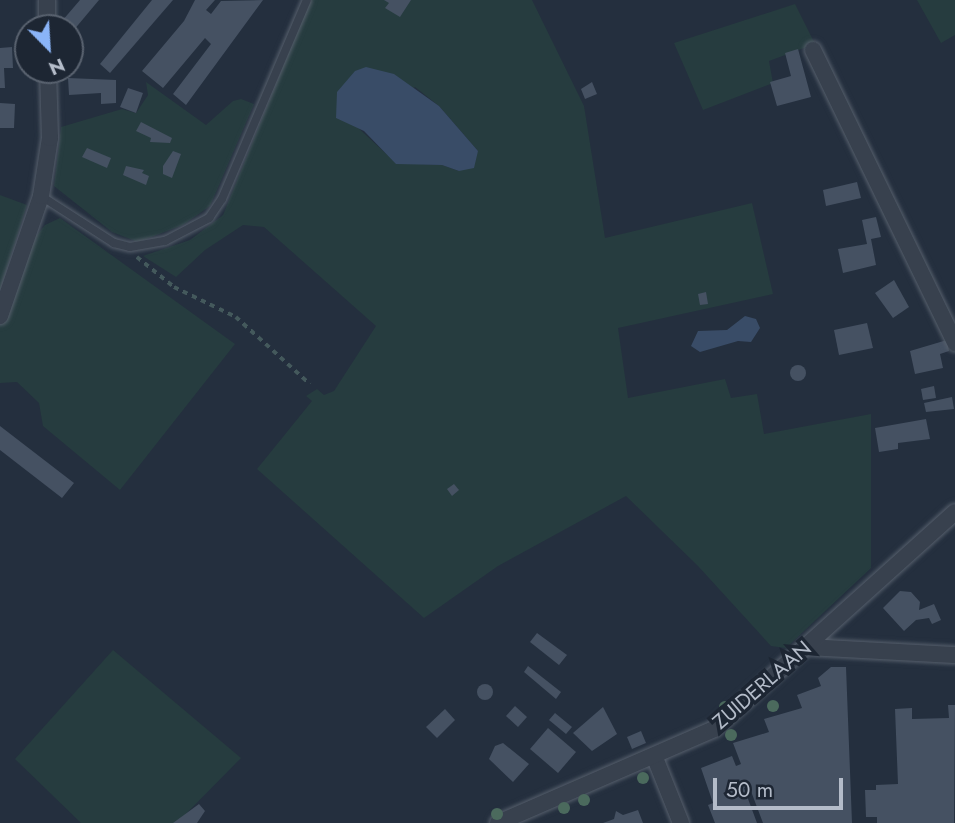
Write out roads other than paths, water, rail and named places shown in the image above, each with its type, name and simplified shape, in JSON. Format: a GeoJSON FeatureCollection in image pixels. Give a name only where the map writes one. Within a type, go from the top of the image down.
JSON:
{"type":"FeatureCollection","features":[{"type":"Feature","properties":{"kind":"street"},"geometry":{"type":"LineString","coordinates":[[813,50],[955,343]]}},
{"type":"Feature","properties":{"kind":"street"},"geometry":{"type":"LineString","coordinates":[[0,316],[41,196],[50,138],[48,84]]}},
{"type":"Feature","properties":{"kind":"street","name":"ZUIDERLAAN"},"geometry":{"type":"LineString","coordinates":[[498,823],[655,758],[730,718],[955,512]]}},
{"type":"Feature","properties":{"kind":"street"},"geometry":{"type":"LineString","coordinates":[[806,647],[955,655]]}},
{"type":"Feature","properties":{"kind":"street"},"geometry":{"type":"LineString","coordinates":[[655,758],[681,823]]}},
{"type":"Feature","properties":{"kind":"lane"},"geometry":{"type":"LineString","coordinates":[[41,196],[114,243],[130,247],[165,241],[209,218],[222,199],[307,0]]}},
{"type":"Feature","properties":{"kind":"water"},"geometry":{"type":"Polygon","coordinates":[[[366,67],[394,74],[439,106],[478,151],[474,168],[459,171],[442,165],[396,164],[364,131],[336,118],[337,92],[355,71],[366,67]]]}},
{"type":"Feature","properties":{"kind":"water"},"geometry":{"type":"Polygon","coordinates":[[[745,316],[756,319],[760,328],[751,342],[738,341],[700,352],[691,346],[698,331],[727,330],[745,316]]]}}]}
